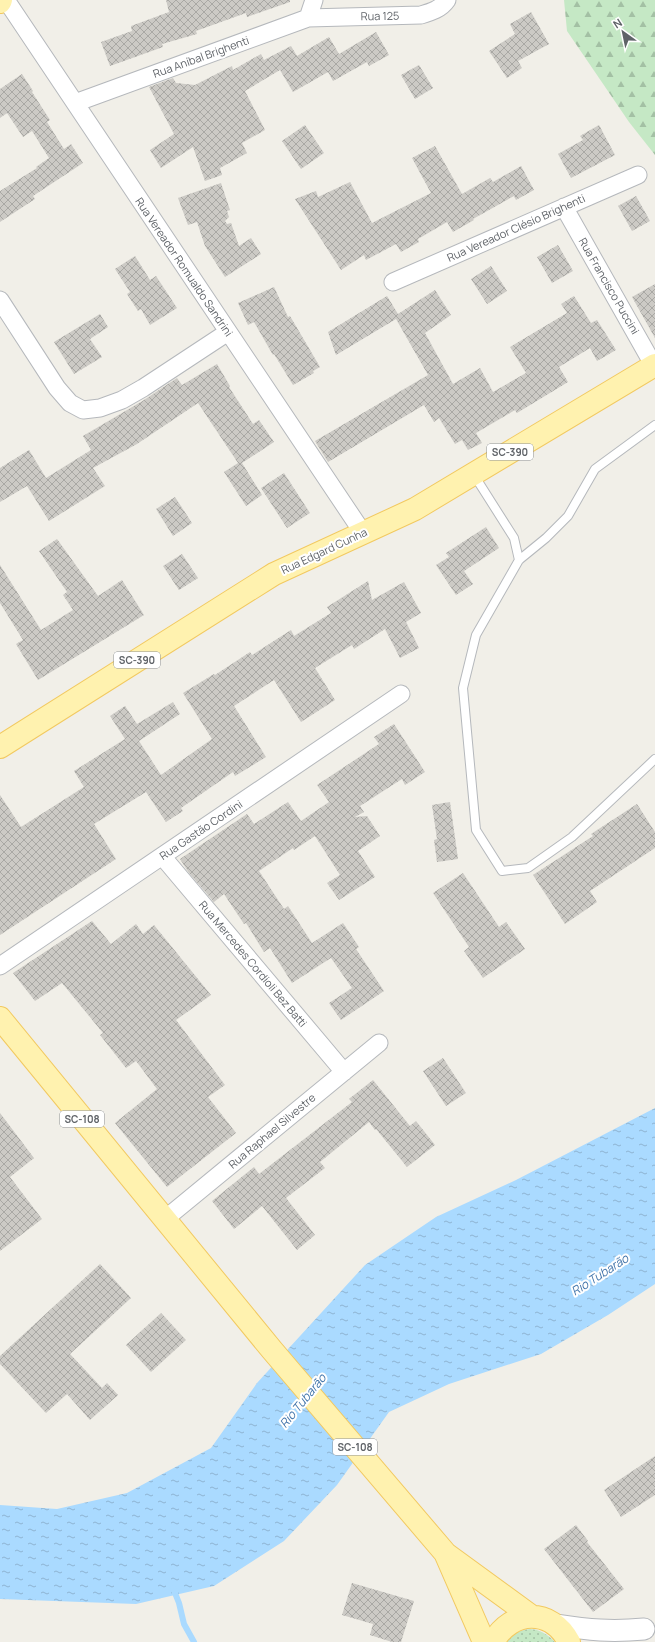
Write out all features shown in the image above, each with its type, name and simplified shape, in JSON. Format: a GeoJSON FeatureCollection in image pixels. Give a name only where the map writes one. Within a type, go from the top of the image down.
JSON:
{"type":"FeatureCollection","features":[{"type":"Feature","properties":{"kind":"main road","name":"Rua Edgard Cunha"},"geometry":{"type":"LineString","coordinates":[[0,747],[274,574],[415,509],[655,366]]}},
{"type":"Feature","properties":{"kind":"main road","name":"SC-108"},"geometry":{"type":"LineString","coordinates":[[0,1018],[272,1350],[442,1549],[531,1616]]}},
{"type":"Feature","properties":{"kind":"main road","name":"SC-108"},"geometry":{"type":"LineString","coordinates":[[442,1549],[484,1642]]}},
{"type":"Feature","properties":{"kind":"main road"},"geometry":{"type":"LineString","coordinates":[[493,1642],[499,1632],[508,1624],[519,1618],[531,1616],[545,1619],[563,1634]]}},
{"type":"Feature","properties":{"kind":"street","name":"Rua Vereador Romualdo Sandrini"},"geometry":{"type":"LineString","coordinates":[[6,0],[363,533]]}},
{"type":"Feature","properties":{"kind":"street"},"geometry":{"type":"LineString","coordinates":[[308,18],[314,0]]}},
{"type":"Feature","properties":{"kind":"street","name":"Rua 125"},"geometry":{"type":"LineString","coordinates":[[308,18],[421,15],[433,11],[444,4],[447,0]]}},
{"type":"Feature","properties":{"kind":"street","name":"Rua Aníbal Brighenti"},"geometry":{"type":"LineString","coordinates":[[75,103],[308,18]]}},
{"type":"Feature","properties":{"kind":"street","name":"Rua Vereador Clésio Brighenti"},"geometry":{"type":"LineString","coordinates":[[393,282],[638,175]]}},
{"type":"Feature","properties":{"kind":"street","name":"Rua Francisco Puccini"},"geometry":{"type":"LineString","coordinates":[[564,207],[655,366]]}},
{"type":"Feature","properties":{"kind":"street"},"geometry":{"type":"LineString","coordinates":[[0,300],[57,388],[70,403],[83,410],[100,408],[122,400],[143,388],[228,332]]}},
{"type":"Feature","properties":{"kind":"street","name":"Rua Gastão Cordini"},"geometry":{"type":"LineString","coordinates":[[0,966],[401,694]]}},
{"type":"Feature","properties":{"kind":"street","name":"Rua Mercedes Cordioli Bez Batti"},"geometry":{"type":"LineString","coordinates":[[162,856],[344,1072]]}},
{"type":"Feature","properties":{"kind":"street","name":"Rua Raphael Silvestre"},"geometry":{"type":"LineString","coordinates":[[165,1220],[380,1043]]}},
{"type":"Feature","properties":{"kind":"street"},"geometry":{"type":"LineString","coordinates":[[563,1634],[598,1631],[618,1632],[649,1626]]}},
{"type":"Feature","properties":{"kind":"street"},"geometry":{"type":"LineString","coordinates":[[615,1642],[649,1626]]}},
{"type":"Feature","properties":{"kind":"lane"},"geometry":{"type":"LineString","coordinates":[[655,425],[594,469],[568,516],[546,538],[519,560],[476,635],[463,688],[476,830],[502,871],[528,868],[572,837],[655,759]]}},
{"type":"Feature","properties":{"kind":"lane"},"geometry":{"type":"LineString","coordinates":[[473,474],[514,538],[519,560]]}},
{"type":"Feature","properties":{"kind":"green space"},"geometry":{"type":"Polygon","coordinates":[[[564,0],[655,0],[655,155],[629,122],[567,31],[564,0]]]}},
{"type":"Feature","properties":{"kind":"green space"},"geometry":{"type":"Polygon","coordinates":[[[530,1629],[544,1633],[555,1642],[506,1642],[516,1633],[530,1629]]]}},
{"type":"Feature","properties":{"kind":"water","name":"Rio Tubarão"},"geometry":{"type":"Polygon","coordinates":[[[655,1108],[655,1284],[608,1315],[541,1354],[449,1384],[389,1412],[337,1485],[284,1541],[214,1586],[136,1604],[0,1599],[0,1505],[57,1509],[127,1493],[211,1448],[257,1383],[365,1265],[436,1217],[516,1180],[655,1108]]]}},
{"type":"Feature","properties":{"kind":"building"},"geometry":{"type":"Polygon","coordinates":[[[166,0],[290,0],[290,2],[247,17],[246,13],[196,31],[197,34],[162,44],[163,47],[110,66],[101,42],[132,31],[131,26],[169,12],[166,0]]]}},
{"type":"Feature","properties":{"kind":"building"},"geometry":{"type":"Polygon","coordinates":[[[531,12],[549,44],[518,61],[522,68],[507,78],[489,51],[515,34],[510,24],[531,12]]]}},
{"type":"Feature","properties":{"kind":"building"},"geometry":{"type":"Polygon","coordinates":[[[376,32],[389,55],[369,66],[367,62],[333,81],[328,72],[293,92],[280,70],[245,91],[265,130],[242,143],[247,153],[220,168],[222,175],[205,181],[193,147],[161,168],[150,150],[174,134],[149,87],[173,78],[176,83],[195,85],[232,66],[233,70],[261,54],[264,60],[291,46],[297,56],[329,37],[339,54],[376,32]]]}},
{"type":"Feature","properties":{"kind":"building"},"geometry":{"type":"Polygon","coordinates":[[[419,65],[433,88],[415,99],[401,75],[419,65]]]}},
{"type":"Feature","properties":{"kind":"building"},"geometry":{"type":"Polygon","coordinates":[[[22,74],[50,120],[47,122],[64,149],[71,144],[83,163],[33,196],[35,199],[0,222],[0,191],[37,168],[36,167],[49,158],[32,131],[23,137],[7,113],[0,118],[0,89],[22,74]]]}},
{"type":"Feature","properties":{"kind":"building"},"geometry":{"type":"Polygon","coordinates":[[[305,125],[324,153],[301,169],[282,141],[305,125]]]}},
{"type":"Feature","properties":{"kind":"building"},"geometry":{"type":"Polygon","coordinates":[[[599,125],[615,155],[571,178],[558,154],[583,140],[580,136],[599,125]]]}},
{"type":"Feature","properties":{"kind":"building"},"geometry":{"type":"Polygon","coordinates":[[[435,146],[462,194],[490,178],[493,182],[521,166],[534,190],[516,200],[514,196],[453,232],[447,222],[418,239],[419,242],[401,252],[396,244],[366,260],[364,255],[341,270],[295,199],[316,191],[318,197],[350,182],[372,223],[431,193],[412,158],[435,146]]]}},
{"type":"Feature","properties":{"kind":"building"},"geometry":{"type":"Polygon","coordinates":[[[221,183],[230,210],[227,211],[229,217],[225,221],[227,224],[231,223],[239,246],[251,238],[261,254],[225,277],[205,246],[197,222],[188,225],[178,198],[221,183]]]}},
{"type":"Feature","properties":{"kind":"building"},"geometry":{"type":"Polygon","coordinates":[[[636,196],[650,221],[632,231],[618,206],[636,196]]]}},
{"type":"Feature","properties":{"kind":"building"},"geometry":{"type":"Polygon","coordinates":[[[558,245],[573,271],[552,283],[537,257],[558,245]]]}},
{"type":"Feature","properties":{"kind":"building"},"geometry":{"type":"Polygon","coordinates":[[[135,256],[150,280],[156,276],[177,308],[150,325],[141,309],[138,311],[127,294],[130,292],[115,269],[135,256]]]}},
{"type":"Feature","properties":{"kind":"building"},"geometry":{"type":"Polygon","coordinates":[[[491,266],[507,291],[487,304],[471,279],[491,266]]]}},
{"type":"Feature","properties":{"kind":"building"},"geometry":{"type":"Polygon","coordinates":[[[655,284],[655,338],[632,297],[655,284]]]}},
{"type":"Feature","properties":{"kind":"building"},"geometry":{"type":"Polygon","coordinates":[[[274,287],[288,317],[290,316],[320,367],[313,371],[314,373],[293,385],[274,354],[273,355],[254,322],[248,325],[238,303],[274,287]]]}},
{"type":"Feature","properties":{"kind":"building"},"geometry":{"type":"Polygon","coordinates":[[[435,290],[451,315],[425,333],[453,384],[480,368],[493,392],[526,373],[510,347],[567,313],[561,304],[574,296],[591,323],[597,320],[616,350],[597,361],[590,348],[559,367],[568,382],[517,413],[515,410],[476,433],[482,443],[468,450],[462,440],[455,444],[439,418],[434,422],[424,405],[328,462],[315,441],[428,375],[396,319],[336,355],[328,332],[387,296],[398,314],[435,290]]]}},
{"type":"Feature","properties":{"kind":"building"},"geometry":{"type":"Polygon","coordinates":[[[100,314],[108,327],[90,339],[102,357],[74,374],[54,342],[100,314]]]}},
{"type":"Feature","properties":{"kind":"building"},"geometry":{"type":"Polygon","coordinates":[[[217,364],[230,386],[229,387],[253,424],[259,420],[274,442],[242,463],[262,495],[246,506],[224,472],[238,463],[198,403],[137,444],[93,468],[105,486],[49,521],[27,486],[0,502],[0,468],[29,450],[46,478],[91,450],[83,436],[144,400],[177,378],[182,385],[217,364]]]}},
{"type":"Feature","properties":{"kind":"building"},"geometry":{"type":"Polygon","coordinates":[[[284,473],[310,513],[287,528],[261,488],[284,473]]]}},
{"type":"Feature","properties":{"kind":"building"},"geometry":{"type":"Polygon","coordinates":[[[175,497],[192,523],[173,536],[156,509],[175,497]]]}},
{"type":"Feature","properties":{"kind":"building"},"geometry":{"type":"Polygon","coordinates":[[[486,527],[499,548],[464,571],[473,584],[456,595],[436,565],[449,557],[446,553],[486,527]]]}},
{"type":"Feature","properties":{"kind":"building"},"geometry":{"type":"Polygon","coordinates":[[[57,539],[98,596],[122,580],[144,615],[38,680],[16,644],[23,640],[0,603],[0,565],[41,630],[73,610],[63,595],[67,592],[39,551],[57,539]]]}},
{"type":"Feature","properties":{"kind":"building"},"geometry":{"type":"Polygon","coordinates":[[[182,554],[198,578],[179,590],[163,566],[182,554]]]}},
{"type":"Feature","properties":{"kind":"building"},"geometry":{"type":"Polygon","coordinates":[[[368,581],[372,600],[404,582],[421,613],[406,622],[419,648],[400,658],[385,629],[354,649],[352,645],[315,668],[335,700],[301,722],[274,680],[234,706],[266,757],[235,776],[233,772],[181,808],[183,811],[166,822],[146,792],[94,824],[116,859],[0,935],[0,795],[21,827],[84,787],[74,771],[125,739],[110,716],[125,706],[137,724],[173,702],[180,714],[139,741],[161,775],[212,739],[183,693],[214,674],[215,675],[250,652],[252,655],[291,630],[294,636],[331,613],[327,607],[368,581]]]}},
{"type":"Feature","properties":{"kind":"building"},"geometry":{"type":"Polygon","coordinates":[[[394,724],[425,772],[405,785],[402,779],[360,806],[364,812],[355,817],[367,816],[380,836],[358,851],[375,877],[339,900],[327,883],[340,875],[315,836],[294,850],[293,848],[259,871],[284,909],[288,906],[312,943],[343,923],[359,947],[356,949],[384,991],[341,1020],[329,1003],[352,988],[331,958],[292,983],[270,948],[264,952],[246,923],[244,924],[224,894],[214,902],[189,873],[180,859],[247,814],[254,824],[288,802],[301,821],[329,802],[317,785],[379,744],[374,737],[394,724]]]}},
{"type":"Feature","properties":{"kind":"building"},"geometry":{"type":"Polygon","coordinates":[[[450,802],[458,859],[437,862],[434,840],[437,839],[432,805],[450,802]]]}},
{"type":"Feature","properties":{"kind":"building"},"geometry":{"type":"Polygon","coordinates":[[[637,804],[655,832],[655,848],[590,891],[597,902],[565,924],[533,875],[593,836],[591,834],[637,804]]]}},
{"type":"Feature","properties":{"kind":"building"},"geometry":{"type":"Polygon","coordinates":[[[463,873],[499,927],[506,922],[525,949],[483,978],[464,951],[469,947],[433,893],[463,873]]]}},
{"type":"Feature","properties":{"kind":"building"},"geometry":{"type":"Polygon","coordinates":[[[92,921],[111,944],[136,924],[143,934],[154,925],[211,995],[176,1020],[225,1085],[208,1097],[236,1133],[167,1187],[115,1123],[157,1089],[136,1061],[126,1068],[100,1035],[103,1033],[62,983],[35,1001],[13,973],[92,921]]]}},
{"type":"Feature","properties":{"kind":"building"},"geometry":{"type":"Polygon","coordinates":[[[443,1058],[466,1093],[446,1106],[423,1071],[443,1058]]]}},
{"type":"Feature","properties":{"kind":"building"},"geometry":{"type":"Polygon","coordinates":[[[373,1080],[410,1126],[416,1121],[435,1145],[407,1167],[369,1122],[320,1162],[325,1168],[286,1198],[315,1235],[297,1250],[262,1206],[234,1229],[212,1201],[254,1167],[259,1174],[352,1102],[349,1099],[373,1080]]]}},
{"type":"Feature","properties":{"kind":"building"},"geometry":{"type":"Polygon","coordinates":[[[0,1113],[34,1158],[10,1177],[42,1219],[0,1251],[0,1113]]]}},
{"type":"Feature","properties":{"kind":"building"},"geometry":{"type":"Polygon","coordinates":[[[100,1264],[131,1298],[70,1354],[102,1388],[107,1383],[118,1395],[90,1420],[67,1394],[46,1413],[0,1364],[0,1356],[100,1264]]]}},
{"type":"Feature","properties":{"kind":"building"},"geometry":{"type":"Polygon","coordinates":[[[161,1313],[186,1340],[151,1372],[126,1345],[161,1313]]]}},
{"type":"Feature","properties":{"kind":"building"},"geometry":{"type":"Polygon","coordinates":[[[655,1456],[655,1495],[621,1517],[604,1490],[655,1456]]]}},
{"type":"Feature","properties":{"kind":"building"},"geometry":{"type":"Polygon","coordinates":[[[576,1525],[588,1541],[587,1542],[624,1589],[593,1612],[544,1549],[576,1525]]]}},
{"type":"Feature","properties":{"kind":"building"},"geometry":{"type":"Polygon","coordinates":[[[352,1583],[414,1601],[401,1642],[392,1642],[370,1635],[373,1624],[342,1615],[352,1583]]]}},
{"type":"Feature","properties":{"kind":"waterway"},"geometry":{"type":"LineString","coordinates":[[173,1588],[179,1603],[184,1624],[194,1642]]}}]}
